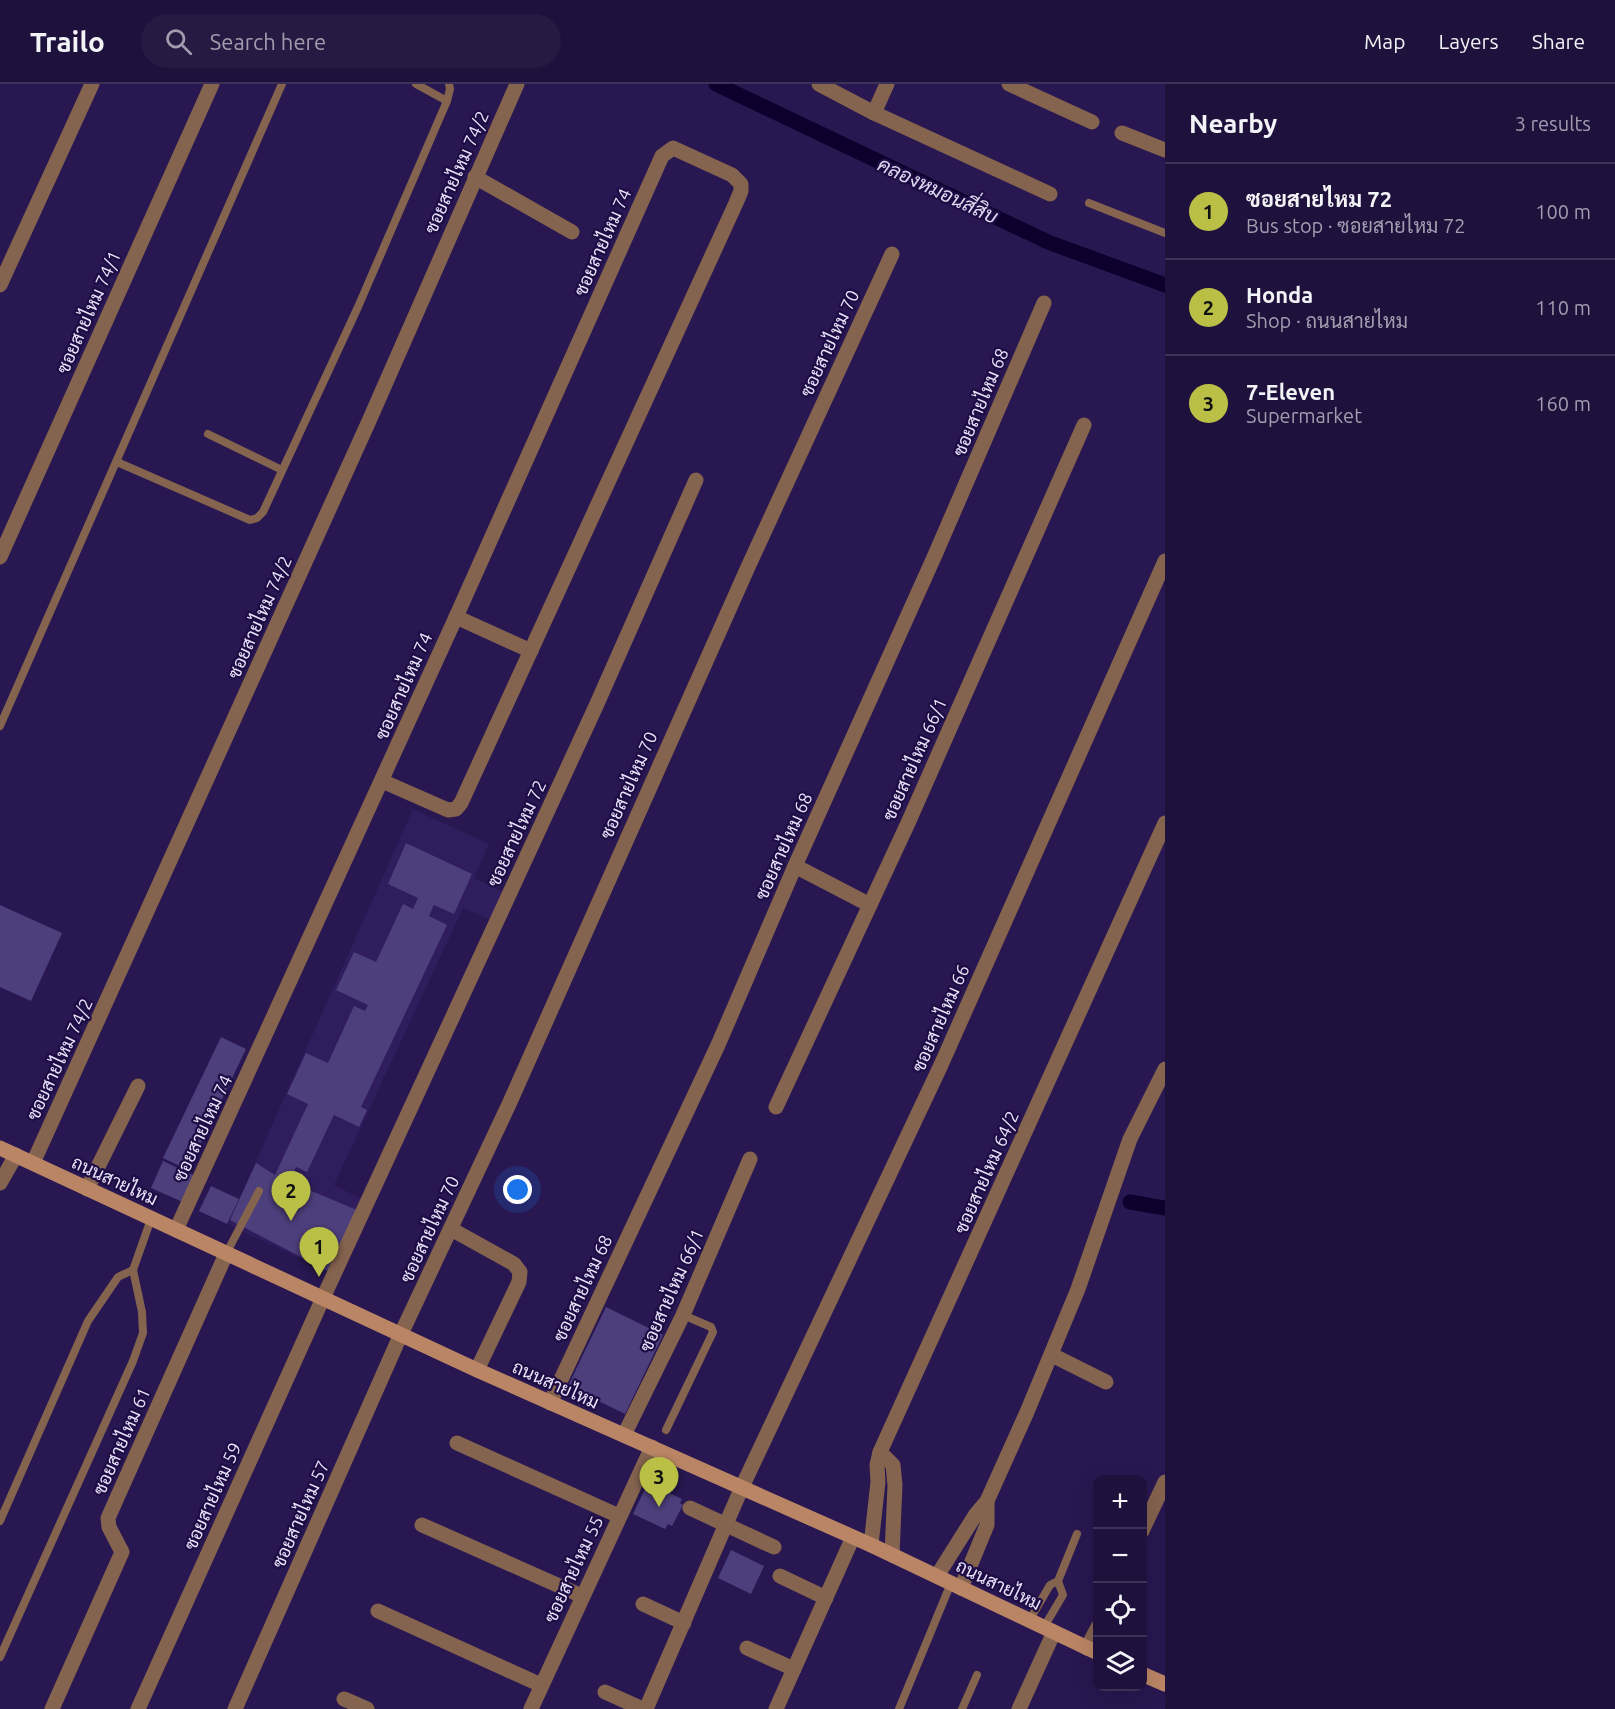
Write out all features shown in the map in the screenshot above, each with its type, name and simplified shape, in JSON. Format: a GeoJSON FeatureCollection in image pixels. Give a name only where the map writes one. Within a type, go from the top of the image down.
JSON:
{"type":"FeatureCollection","features":[{"type":"Feature","properties":{"kind":"main road","name":"ถนนสายไหม"},"geometry":{"type":"LineString","coordinates":[[0,1148],[477,1370],[871,1545],[1093,1651]]}},
{"type":"Feature","properties":{"kind":"main road"},"geometry":{"type":"LineString","coordinates":[[1147,1676],[1165,1684]]}},
{"type":"Feature","properties":{"kind":"street"},"geometry":{"type":"LineString","coordinates":[[0,285],[92,84]]}},
{"type":"Feature","properties":{"kind":"street","name":"ซอยสายไหม 74/1"},"geometry":{"type":"LineString","coordinates":[[0,556],[212,84]]}},
{"type":"Feature","properties":{"kind":"street","name":"ซอยสายไหม 74/2"},"geometry":{"type":"LineString","coordinates":[[33,1163],[369,421],[517,84]]}},
{"type":"Feature","properties":{"kind":"street"},"geometry":{"type":"LineString","coordinates":[[819,84],[874,113],[1050,194]]}},
{"type":"Feature","properties":{"kind":"street"},"geometry":{"type":"LineString","coordinates":[[874,113],[887,84]]}},
{"type":"Feature","properties":{"kind":"street"},"geometry":{"type":"LineString","coordinates":[[1009,84],[1092,122]]}},
{"type":"Feature","properties":{"kind":"street"},"geometry":{"type":"LineString","coordinates":[[1122,133],[1165,150]]}},
{"type":"Feature","properties":{"kind":"street","name":"ซอยสายไหม 74"},"geometry":{"type":"LineString","coordinates":[[176,1230],[382,781],[662,156],[673,148],[732,175],[741,184],[741,191],[531,651]]}},
{"type":"Feature","properties":{"kind":"street"},"geometry":{"type":"LineString","coordinates":[[475,177],[572,232]]}},
{"type":"Feature","properties":{"kind":"street","name":"ซอยสายไหม 70"},"geometry":{"type":"LineString","coordinates":[[401,1334],[451,1229],[747,567],[892,254]]}},
{"type":"Feature","properties":{"kind":"street","name":"ซอยสายไหม 68"},"geometry":{"type":"LineString","coordinates":[[550,1402],[718,1045],[1044,303]]}},
{"type":"Feature","properties":{"kind":"street","name":"ซอยสายไหม 66/1"},"geometry":{"type":"LineString","coordinates":[[776,1107],[870,905],[1084,425]]}},
{"type":"Feature","properties":{"kind":"street","name":"ซอยสายไหม 72"},"geometry":{"type":"LineString","coordinates":[[323,1298],[596,706],[696,480]]}},
{"type":"Feature","properties":{"kind":"street","name":"ซอยสายไหม 66"},"geometry":{"type":"LineString","coordinates":[[645,1709],[742,1487],[941,1065],[1165,561]]}},
{"type":"Feature","properties":{"kind":"street"},"geometry":{"type":"LineString","coordinates":[[382,781],[447,810],[456,809],[461,803],[531,651],[456,617]]}},
{"type":"Feature","properties":{"kind":"street","name":"ซอยสายไหม 64/2"},"geometry":{"type":"LineString","coordinates":[[871,1545],[879,1482],[877,1465],[880,1452],[1165,823]]}},
{"type":"Feature","properties":{"kind":"street"},"geometry":{"type":"LineString","coordinates":[[795,866],[870,905]]}},
{"type":"Feature","properties":{"kind":"street"},"geometry":{"type":"LineString","coordinates":[[950,1582],[976,1514],[987,1501],[1052,1355],[1078,1289],[1130,1139],[1165,1069]]}},
{"type":"Feature","properties":{"kind":"street"},"geometry":{"type":"LineString","coordinates":[[87,1189],[138,1086]]}},
{"type":"Feature","properties":{"kind":"street"},"geometry":{"type":"LineString","coordinates":[[0,1183],[16,1155]]}},
{"type":"Feature","properties":{"kind":"street","name":"ซอยสายไหม 66/1"},"geometry":{"type":"LineString","coordinates":[[624,1435],[683,1314],[750,1159]]}},
{"type":"Feature","properties":{"kind":"street"},"geometry":{"type":"LineString","coordinates":[[451,1229],[514,1264],[520,1272],[519,1282],[477,1370]]}},
{"type":"Feature","properties":{"kind":"street","name":"ซอยสายไหม 61"},"geometry":{"type":"LineString","coordinates":[[52,1709],[122,1552],[109,1527],[108,1518],[226,1254]]}},
{"type":"Feature","properties":{"kind":"street","name":"ซอยสายไหม 59"},"geometry":{"type":"LineString","coordinates":[[138,1709],[323,1298]]}},
{"type":"Feature","properties":{"kind":"street","name":"ซอยสายไหม 57"},"geometry":{"type":"LineString","coordinates":[[235,1709],[401,1334]]}},
{"type":"Feature","properties":{"kind":"street"},"geometry":{"type":"LineString","coordinates":[[1052,1355],[1106,1382]]}},
{"type":"Feature","properties":{"kind":"street"},"geometry":{"type":"LineString","coordinates":[[457,1443],[619,1516]]}},
{"type":"Feature","properties":{"kind":"street","name":"ซอยสายไหม 55"},"geometry":{"type":"LineString","coordinates":[[531,1709],[652,1447]]}},
{"type":"Feature","properties":{"kind":"street"},"geometry":{"type":"LineString","coordinates":[[880,1452],[893,1466],[896,1485],[892,1555]]}},
{"type":"Feature","properties":{"kind":"street"},"geometry":{"type":"LineString","coordinates":[[1144,1529],[1165,1482]]}},
{"type":"Feature","properties":{"kind":"street"},"geometry":{"type":"LineString","coordinates":[[950,1582],[987,1525],[987,1501]]}},
{"type":"Feature","properties":{"kind":"street"},"geometry":{"type":"LineString","coordinates":[[690,1508],[774,1547]]}},
{"type":"Feature","properties":{"kind":"street"},"geometry":{"type":"LineString","coordinates":[[422,1525],[582,1596]]}},
{"type":"Feature","properties":{"kind":"street"},"geometry":{"type":"LineString","coordinates":[[776,1709],[853,1537]]}},
{"type":"Feature","properties":{"kind":"street"},"geometry":{"type":"LineString","coordinates":[[780,1576],[826,1598]]}},
{"type":"Feature","properties":{"kind":"street"},"geometry":{"type":"LineString","coordinates":[[643,1604],[684,1623]]}},
{"type":"Feature","properties":{"kind":"street"},"geometry":{"type":"LineString","coordinates":[[378,1611],[541,1685]]}},
{"type":"Feature","properties":{"kind":"street"},"geometry":{"type":"LineString","coordinates":[[1019,1709],[1049,1630]]}},
{"type":"Feature","properties":{"kind":"street"},"geometry":{"type":"LineString","coordinates":[[747,1648],[794,1669]]}},
{"type":"Feature","properties":{"kind":"street"},"geometry":{"type":"LineString","coordinates":[[605,1692],[645,1709]]}},
{"type":"Feature","properties":{"kind":"street"},"geometry":{"type":"LineString","coordinates":[[344,1699],[367,1709]]}},
{"type":"Feature","properties":{"kind":"lane"},"geometry":{"type":"LineString","coordinates":[[0,726],[282,84]]}},
{"type":"Feature","properties":{"kind":"lane"},"geometry":{"type":"LineString","coordinates":[[416,84],[447,101]]}},
{"type":"Feature","properties":{"kind":"lane"},"geometry":{"type":"LineString","coordinates":[[117,462],[250,520],[257,518],[263,512],[358,307],[447,101],[449,84]]}},
{"type":"Feature","properties":{"kind":"lane"},"geometry":{"type":"LineString","coordinates":[[1089,203],[1165,233]]}},
{"type":"Feature","properties":{"kind":"lane"},"geometry":{"type":"LineString","coordinates":[[208,434],[282,470]]}},
{"type":"Feature","properties":{"kind":"lane"},"geometry":{"type":"LineString","coordinates":[[226,1254],[259,1191]]}},
{"type":"Feature","properties":{"kind":"lane"},"geometry":{"type":"LineString","coordinates":[[0,1657],[133,1361],[143,1333],[142,1312],[133,1270],[151,1219]]}},
{"type":"Feature","properties":{"kind":"lane"},"geometry":{"type":"LineString","coordinates":[[0,1521],[88,1321],[118,1277],[133,1270]]}},
{"type":"Feature","properties":{"kind":"lane"},"geometry":{"type":"LineString","coordinates":[[666,1430],[714,1329],[683,1314]]}},
{"type":"Feature","properties":{"kind":"lane"},"geometry":{"type":"LineString","coordinates":[[1029,1621],[1050,1585],[1058,1581],[1077,1534]]}},
{"type":"Feature","properties":{"kind":"lane"},"geometry":{"type":"LineString","coordinates":[[1049,1630],[1063,1595],[1058,1581]]}},
{"type":"Feature","properties":{"kind":"lane"},"geometry":{"type":"LineString","coordinates":[[899,1709],[950,1582]]}},
{"type":"Feature","properties":{"kind":"lane"},"geometry":{"type":"LineString","coordinates":[[962,1709],[977,1675]]}},
{"type":"Feature","properties":{"kind":"shaded area"},"geometry":{"type":"Polygon","coordinates":[[[413,809],[489,844],[474,878],[503,892],[491,920],[463,908],[334,1185],[362,1199],[330,1273],[228,1224],[413,809]]]}},
{"type":"Feature","properties":{"kind":"building"},"geometry":{"type":"Polygon","coordinates":[[[406,843],[472,874],[454,914],[434,905],[429,916],[447,925],[361,1107],[367,1110],[359,1127],[334,1115],[307,1172],[296,1167],[290,1182],[357,1210],[328,1271],[230,1220],[256,1163],[275,1175],[308,1104],[287,1094],[306,1053],[328,1063],[354,1006],[365,1011],[368,1005],[336,990],[354,952],[376,962],[403,904],[413,909],[418,898],[388,884],[406,843]]]}},
{"type":"Feature","properties":{"kind":"building"},"geometry":{"type":"Polygon","coordinates":[[[0,905],[62,933],[31,1001],[0,987],[0,905]]]}},
{"type":"Feature","properties":{"kind":"building"},"geometry":{"type":"Polygon","coordinates":[[[221,1037],[246,1049],[188,1170],[163,1158],[221,1037]]]}},
{"type":"Feature","properties":{"kind":"building"},"geometry":{"type":"Polygon","coordinates":[[[163,1161],[197,1177],[185,1203],[151,1188],[163,1161]]]}},
{"type":"Feature","properties":{"kind":"building"},"geometry":{"type":"Polygon","coordinates":[[[211,1186],[239,1199],[227,1224],[199,1211],[211,1186]]]}},
{"type":"Feature","properties":{"kind":"building"},"geometry":{"type":"Polygon","coordinates":[[[606,1307],[663,1335],[625,1414],[568,1386],[606,1307]]]}},
{"type":"Feature","properties":{"kind":"building"},"geometry":{"type":"Polygon","coordinates":[[[648,1483],[682,1499],[680,1503],[683,1505],[672,1526],[668,1524],[665,1529],[633,1514],[648,1483]]]}},
{"type":"Feature","properties":{"kind":"building"},"geometry":{"type":"Polygon","coordinates":[[[731,1550],[764,1566],[751,1594],[718,1578],[731,1550]]]}},
{"type":"Feature","properties":{"kind":"waterway","name":"คลองหมอนสี่สิบ"},"geometry":{"type":"LineString","coordinates":[[716,84],[1048,242],[1165,285]]}},
{"type":"Feature","properties":{"kind":"waterway"},"geometry":{"type":"LineString","coordinates":[[1130,1202],[1165,1208]]}},
{"type":"Feature","properties":{"kind":"place","name":"Honda"},"geometry":{"type":"Point","coordinates":[291,1221]}},
{"type":"Feature","properties":{"kind":"place","name":"ซอยสายไหม 72"},"geometry":{"type":"Point","coordinates":[319,1277]}},
{"type":"Feature","properties":{"kind":"place","name":"7-Eleven"},"geometry":{"type":"Point","coordinates":[659,1507]}}]}
